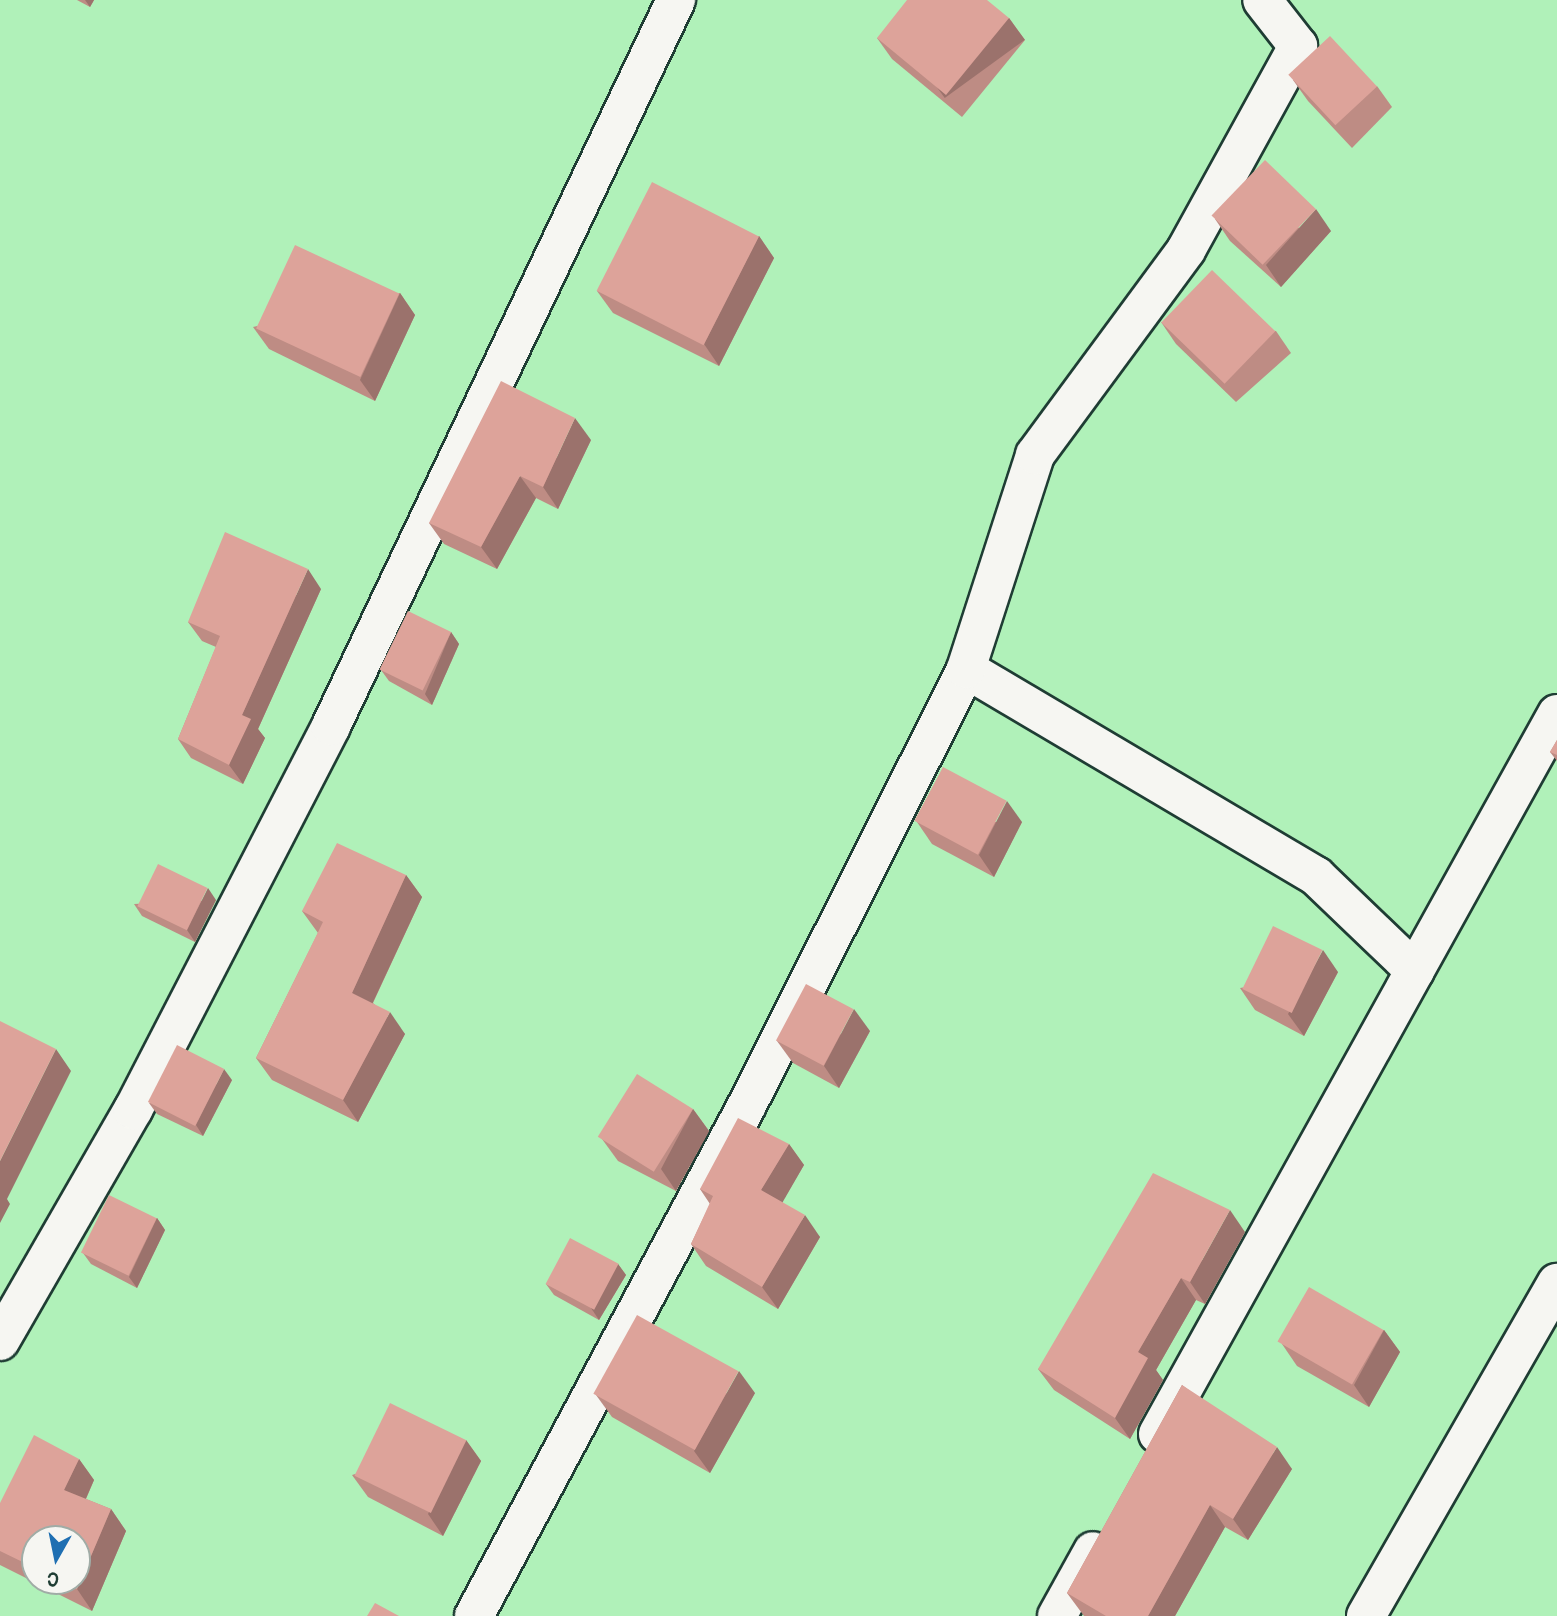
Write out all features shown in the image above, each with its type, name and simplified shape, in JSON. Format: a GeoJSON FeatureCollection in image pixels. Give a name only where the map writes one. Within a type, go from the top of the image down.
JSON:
{"type":"FeatureCollection","features":[{"type":"Feature","properties":{"kind":"street"},"geometry":{"type":"LineString","coordinates":[[0,1341],[133,1110],[331,726],[676,0]]}},
{"type":"Feature","properties":{"kind":"street"},"geometry":{"type":"LineString","coordinates":[[474,1616],[746,1107],[966,669],[1035,455],[1186,250],[1298,46],[1262,0]]}},
{"type":"Feature","properties":{"kind":"street"},"geometry":{"type":"LineString","coordinates":[[966,669],[1316,876],[1415,971]]}},
{"type":"Feature","properties":{"kind":"street"},"geometry":{"type":"LineString","coordinates":[[1138,1470],[1557,714]]}},
{"type":"Feature","properties":{"kind":"street"},"geometry":{"type":"LineString","coordinates":[[1366,1616],[1557,1283]]}},
{"type":"Feature","properties":{"kind":"street"},"geometry":{"type":"LineString","coordinates":[[1057,1616],[1111,1519]]}},
{"type":"Feature","properties":{"kind":"green space"},"geometry":{"type":"Polygon","coordinates":[[[0,0],[1557,0],[1557,1616],[0,1616],[0,0]]]}},
{"type":"Feature","properties":{"kind":"building"},"geometry":{"type":"Polygon","coordinates":[[[907,0],[987,0],[1009,18],[946,95],[877,38],[907,0]]]}},
{"type":"Feature","properties":{"kind":"building"},"geometry":{"type":"Polygon","coordinates":[[[1330,36],[1377,86],[1335,125],[1288,75],[1330,36]]]}},
{"type":"Feature","properties":{"kind":"building"},"geometry":{"type":"Polygon","coordinates":[[[1265,160],[1316,209],[1263,265],[1212,215],[1265,160]]]}},
{"type":"Feature","properties":{"kind":"building"},"geometry":{"type":"Polygon","coordinates":[[[652,182],[759,236],[704,345],[597,291],[652,182]]]}},
{"type":"Feature","properties":{"kind":"building"},"geometry":{"type":"Polygon","coordinates":[[[295,245],[399,294],[360,377],[256,328],[295,245]]]}},
{"type":"Feature","properties":{"kind":"building"},"geometry":{"type":"Polygon","coordinates":[[[1212,270],[1275,331],[1225,384],[1161,323],[1212,270]]]}},
{"type":"Feature","properties":{"kind":"building"},"geometry":{"type":"Polygon","coordinates":[[[501,381],[575,418],[543,487],[520,476],[481,547],[429,523],[501,381]]]}},
{"type":"Feature","properties":{"kind":"building"},"geometry":{"type":"Polygon","coordinates":[[[225,532],[308,569],[242,715],[251,719],[229,765],[178,739],[220,636],[188,622],[225,532]]]}},
{"type":"Feature","properties":{"kind":"building"},"geometry":{"type":"Polygon","coordinates":[[[408,611],[451,632],[423,690],[380,669],[408,611]]]}},
{"type":"Feature","properties":{"kind":"building"},"geometry":{"type":"Polygon","coordinates":[[[1557,740],[1557,755],[1550,752],[1557,740]]]}},
{"type":"Feature","properties":{"kind":"building"},"geometry":{"type":"Polygon","coordinates":[[[943,767],[1007,801],[978,855],[914,821],[943,767]]]}},
{"type":"Feature","properties":{"kind":"building"},"geometry":{"type":"Polygon","coordinates":[[[337,843],[406,875],[352,993],[390,1012],[343,1100],[256,1058],[323,922],[302,911],[337,843]]]}},
{"type":"Feature","properties":{"kind":"building"},"geometry":{"type":"Polygon","coordinates":[[[158,864],[207,888],[187,930],[137,906],[158,864]]]}},
{"type":"Feature","properties":{"kind":"building"},"geometry":{"type":"Polygon","coordinates":[[[1273,926],[1322,950],[1292,1013],[1242,989],[1273,926]]]}},
{"type":"Feature","properties":{"kind":"building"},"geometry":{"type":"Polygon","coordinates":[[[806,984],[854,1009],[824,1066],[776,1041],[806,984]]]}},
{"type":"Feature","properties":{"kind":"building"},"geometry":{"type":"Polygon","coordinates":[[[0,1021],[56,1049],[0,1161],[0,1021]]]}},
{"type":"Feature","properties":{"kind":"building"},"geometry":{"type":"Polygon","coordinates":[[[177,1045],[224,1069],[195,1126],[148,1102],[177,1045]]]}},
{"type":"Feature","properties":{"kind":"building"},"geometry":{"type":"Polygon","coordinates":[[[637,1074],[693,1109],[654,1172],[598,1137],[637,1074]]]}},
{"type":"Feature","properties":{"kind":"building"},"geometry":{"type":"Polygon","coordinates":[[[738,1118],[789,1144],[761,1190],[805,1215],[762,1287],[691,1244],[713,1196],[700,1189],[738,1118]]]}},
{"type":"Feature","properties":{"kind":"building"},"geometry":{"type":"Polygon","coordinates":[[[1153,1173],[1230,1210],[1190,1282],[1181,1278],[1138,1352],[1148,1358],[1115,1418],[1038,1369],[1153,1173]]]}},
{"type":"Feature","properties":{"kind":"building"},"geometry":{"type":"Polygon","coordinates":[[[109,1195],[157,1218],[129,1276],[81,1253],[109,1195]]]}},
{"type":"Feature","properties":{"kind":"building"},"geometry":{"type":"Polygon","coordinates":[[[570,1238],[619,1264],[594,1310],[546,1284],[570,1238]]]}},
{"type":"Feature","properties":{"kind":"building"},"geometry":{"type":"Polygon","coordinates":[[[1309,1287],[1383,1330],[1352,1385],[1278,1342],[1309,1287]]]}},
{"type":"Feature","properties":{"kind":"building"},"geometry":{"type":"Polygon","coordinates":[[[637,1315],[738,1371],[695,1450],[593,1394],[637,1315]]]}},
{"type":"Feature","properties":{"kind":"building"},"geometry":{"type":"Polygon","coordinates":[[[1182,1385],[1277,1447],[1233,1519],[1210,1505],[1148,1616],[1106,1616],[1067,1593],[1182,1385]]]}},
{"type":"Feature","properties":{"kind":"building"},"geometry":{"type":"Polygon","coordinates":[[[390,1403],[466,1440],[431,1513],[354,1476],[390,1403]]]}},
{"type":"Feature","properties":{"kind":"building"},"geometry":{"type":"Polygon","coordinates":[[[34,1435],[79,1459],[64,1490],[111,1509],[91,1556],[91,1525],[21,1525],[21,1561],[0,1551],[0,1503],[34,1435]]]}},
{"type":"Feature","properties":{"kind":"building"},"geometry":{"type":"Polygon","coordinates":[[[375,1603],[399,1616],[367,1616],[375,1603]]]}}]}
